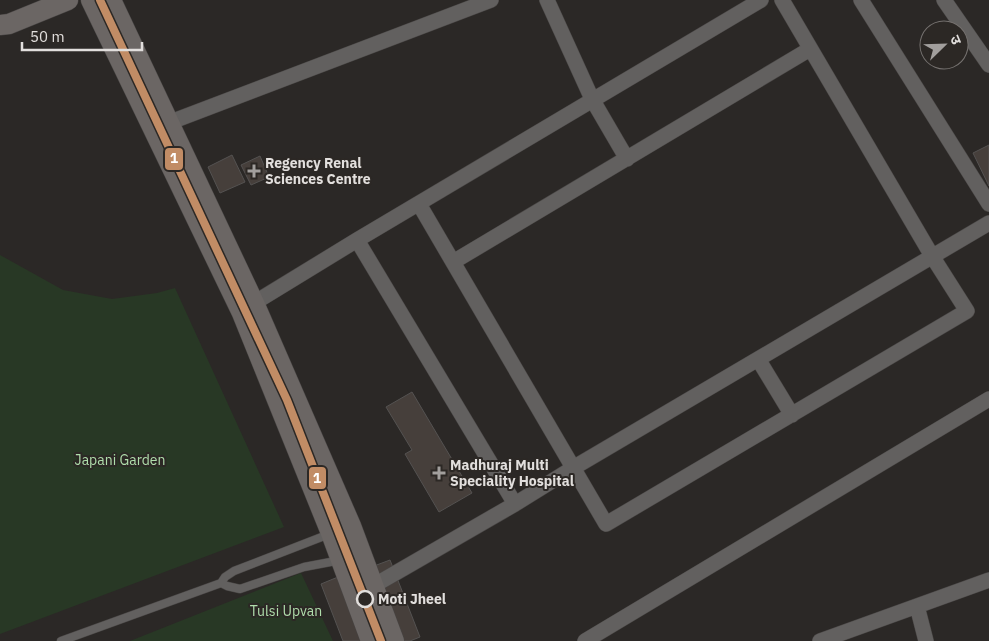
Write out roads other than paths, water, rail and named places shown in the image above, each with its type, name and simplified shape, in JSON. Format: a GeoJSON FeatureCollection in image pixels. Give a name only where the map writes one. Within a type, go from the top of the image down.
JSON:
{"type":"FeatureCollection","features":[{"type":"Feature","properties":{"kind":"main road"},"geometry":{"type":"LineString","coordinates":[[0,20],[6,15],[39,0]]}},
{"type":"Feature","properties":{"kind":"main road"},"geometry":{"type":"LineString","coordinates":[[0,25],[9,24],[68,0]]}},
{"type":"Feature","properties":{"kind":"main road"},"geometry":{"type":"LineString","coordinates":[[91,0],[242,313],[331,533],[371,641]]}},
{"type":"Feature","properties":{"kind":"main road"},"geometry":{"type":"LineString","coordinates":[[111,0],[254,303],[351,526],[394,641]]}},
{"type":"Feature","properties":{"kind":"street"},"geometry":{"type":"LineString","coordinates":[[168,123],[491,0]]}},
{"type":"Feature","properties":{"kind":"street"},"geometry":{"type":"LineString","coordinates":[[547,0],[592,99],[627,159]]}},
{"type":"Feature","properties":{"kind":"street"},"geometry":{"type":"LineString","coordinates":[[254,303],[356,240],[760,0]]}},
{"type":"Feature","properties":{"kind":"street"},"geometry":{"type":"LineString","coordinates":[[419,204],[606,524],[967,311],[932,256],[782,0]]}},
{"type":"Feature","properties":{"kind":"street"},"geometry":{"type":"LineString","coordinates":[[861,0],[989,204]]}},
{"type":"Feature","properties":{"kind":"street"},"geometry":{"type":"LineString","coordinates":[[944,0],[989,65]]}},
{"type":"Feature","properties":{"kind":"street"},"geometry":{"type":"LineString","coordinates":[[453,262],[810,49]]}},
{"type":"Feature","properties":{"kind":"street"},"geometry":{"type":"LineString","coordinates":[[353,594],[374,586],[515,504],[989,223]]}},
{"type":"Feature","properties":{"kind":"street"},"geometry":{"type":"LineString","coordinates":[[356,240],[515,504]]}},
{"type":"Feature","properties":{"kind":"street"},"geometry":{"type":"LineString","coordinates":[[758,359],[792,415]]}},
{"type":"Feature","properties":{"kind":"street"},"geometry":{"type":"LineString","coordinates":[[585,641],[989,400]]}},
{"type":"Feature","properties":{"kind":"street"},"geometry":{"type":"LineString","coordinates":[[820,641],[989,580]]}},
{"type":"Feature","properties":{"kind":"street"},"geometry":{"type":"LineString","coordinates":[[917,606],[926,641]]}},
{"type":"Feature","properties":{"kind":"lane"},"geometry":{"type":"LineString","coordinates":[[61,641],[221,583],[225,577],[234,571],[351,526]]}},
{"type":"Feature","properties":{"kind":"lane"},"geometry":{"type":"LineString","coordinates":[[221,583],[240,588],[304,567],[341,560]]}},
{"type":"Feature","properties":{"kind":"place","name":"Regency Renal Sciences Centre"},"geometry":{"type":"Point","coordinates":[254,171]}},
{"type":"Feature","properties":{"kind":"place","name":"Madhuraj Multi Speciality Hospital"},"geometry":{"type":"Point","coordinates":[439,473]}},
{"type":"Feature","properties":{"kind":"place","name":"Moti Jheel"},"geometry":{"type":"Point","coordinates":[365,599]}},
{"type":"Feature","properties":{"kind":"park label","name":"Japani Garden"},"geometry":{"type":"Point","coordinates":[120,460]}},
{"type":"Feature","properties":{"kind":"park label","name":"Tulsi Upvan"},"geometry":{"type":"Point","coordinates":[286,611]}}]}
